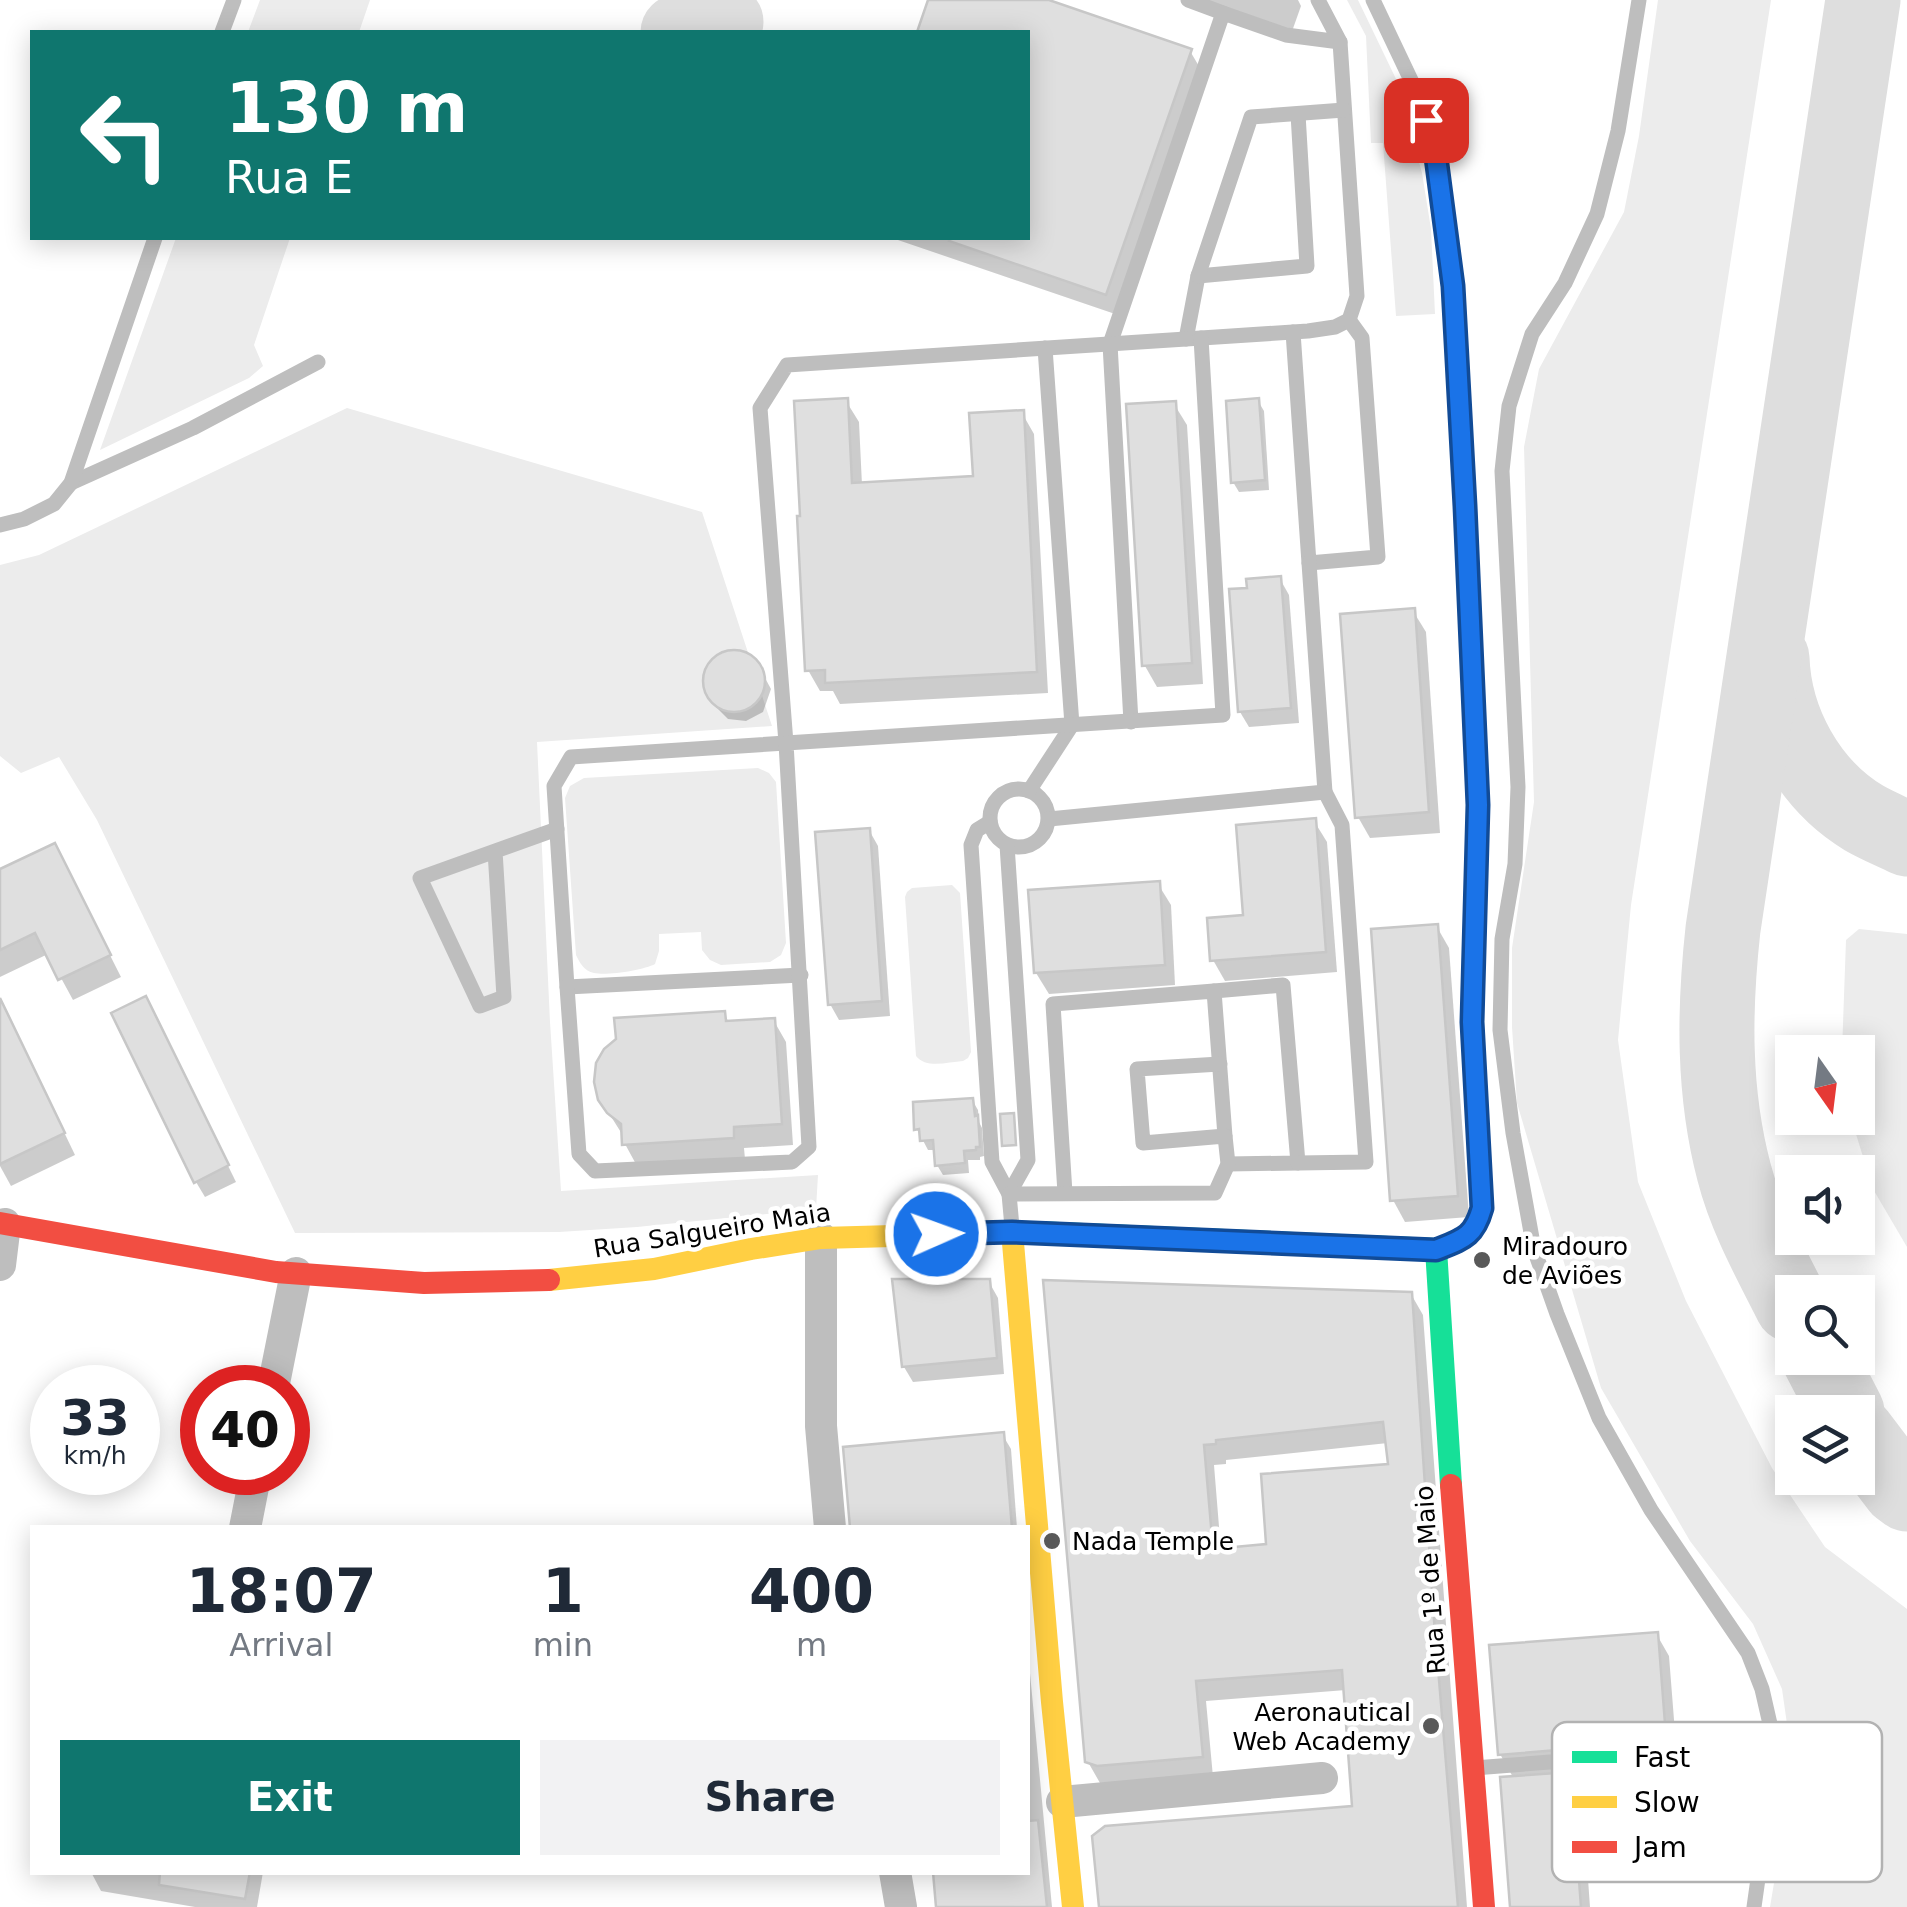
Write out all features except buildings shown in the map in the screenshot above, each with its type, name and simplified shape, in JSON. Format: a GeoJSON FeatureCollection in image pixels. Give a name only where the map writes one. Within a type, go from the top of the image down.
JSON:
{"type":"FeatureCollection","features":[{"type":"Feature","properties":{"kind":"street","name":"Rua Salgueiro Maia"},"geometry":{"type":"LineString","coordinates":[[3,1224],[276,1272],[424,1283],[577,1278],[654,1269],[821,1238],[1012,1232],[1436,1250]]}},
{"type":"Feature","properties":{"kind":"street"},"geometry":{"type":"LineString","coordinates":[[0,1264],[3,1224]]}},
{"type":"Feature","properties":{"kind":"street"},"geometry":{"type":"LineString","coordinates":[[1012,1232],[1073,1907]]}},
{"type":"Feature","properties":{"kind":"street"},"geometry":{"type":"LineString","coordinates":[[821,1238],[822,1426],[830,1525]]}},
{"type":"Feature","properties":{"kind":"street","name":"Rua 1º de Maio"},"geometry":{"type":"LineString","coordinates":[[1436,1250],[1484,1907]]}},
{"type":"Feature","properties":{"kind":"street"},"geometry":{"type":"LineString","coordinates":[[278,1365],[296,1273]]}},
{"type":"Feature","properties":{"kind":"street"},"geometry":{"type":"LineString","coordinates":[[246,1525],[251,1495]]}},
{"type":"Feature","properties":{"kind":"street"},"geometry":{"type":"LineString","coordinates":[[1062,1802],[1322,1778]]}},
{"type":"Feature","properties":{"kind":"street"},"geometry":{"type":"LineString","coordinates":[[896,1875],[901,1907]]}},
{"type":"Feature","properties":{"kind":"lane"},"geometry":{"type":"LineString","coordinates":[[223,30],[234,0]]}},
{"type":"Feature","properties":{"kind":"lane"},"geometry":{"type":"LineString","coordinates":[[1188,0],[1286,36],[1340,42]]}},
{"type":"Feature","properties":{"kind":"lane"},"geometry":{"type":"LineString","coordinates":[[1318,0],[1340,42],[1357,296],[1349,320],[1335,327],[1292,332],[1194,338],[1110,344],[788,364],[760,408],[786,743],[809,1147],[792,1162],[595,1171],[579,1154],[554,786],[571,757],[786,743],[1072,726],[1223,715],[1194,338],[1198,276],[1252,117],[1344,110]]}},
{"type":"Feature","properties":{"kind":"lane"},"geometry":{"type":"LineString","coordinates":[[1373,0],[1419,97],[1434,142],[1453,286],[1464,486],[1478,805],[1472,1022],[1482,1208],[1478,1225],[1466,1238],[1436,1250]]}},
{"type":"Feature","properties":{"kind":"lane"},"geometry":{"type":"LineString","coordinates":[[1639,0],[1618,131],[1598,214],[1565,283],[1532,334],[1509,406],[1502,471],[1518,787],[1515,864],[1502,939],[1500,1030],[1512,1133],[1534,1250],[1564,1331],[1598,1418],[1651,1510],[1748,1653],[1770,1722]]}},
{"type":"Feature","properties":{"kind":"lane"},"geometry":{"type":"LineString","coordinates":[[1132,722],[1110,344],[1223,12]]}},
{"type":"Feature","properties":{"kind":"lane"},"geometry":{"type":"LineString","coordinates":[[1198,276],[1306,266],[1298,114]]}},
{"type":"Feature","properties":{"kind":"lane"},"geometry":{"type":"LineString","coordinates":[[0,525],[24,519],[54,504],[71,484],[154,240]]}},
{"type":"Feature","properties":{"kind":"lane"},"geometry":{"type":"LineString","coordinates":[[1309,563],[1378,557],[1362,338],[1349,320]]}},
{"type":"Feature","properties":{"kind":"lane"},"geometry":{"type":"LineString","coordinates":[[1228,1164],[1366,1162],[1342,825],[1326,792],[1292,332]]}},
{"type":"Feature","properties":{"kind":"lane"},"geometry":{"type":"LineString","coordinates":[[1030,790],[1072,726],[1046,348]]}},
{"type":"Feature","properties":{"kind":"lane"},"geometry":{"type":"LineString","coordinates":[[71,484],[193,428],[318,362]]}},
{"type":"Feature","properties":{"kind":"lane"},"geometry":{"type":"LineString","coordinates":[[1022,789],[1042,799],[1049,818],[1040,840],[1017,848],[999,840],[990,822],[990,812],[1005,792],[1022,789]]}},
{"type":"Feature","properties":{"kind":"lane"},"geometry":{"type":"LineString","coordinates":[[1049,818],[1326,792]]}},
{"type":"Feature","properties":{"kind":"lane"},"geometry":{"type":"LineString","coordinates":[[990,822],[977,830],[971,845],[992,1162],[1009,1194],[1012,1232]]}},
{"type":"Feature","properties":{"kind":"lane"},"geometry":{"type":"LineString","coordinates":[[494,851],[504,997],[480,1006],[420,878],[494,851],[557,829]]}},
{"type":"Feature","properties":{"kind":"lane"},"geometry":{"type":"LineString","coordinates":[[1007,845],[1028,1160],[1009,1194]]}},
{"type":"Feature","properties":{"kind":"lane"},"geometry":{"type":"LineString","coordinates":[[567,987],[800,975]]}},
{"type":"Feature","properties":{"kind":"lane"},"geometry":{"type":"LineString","coordinates":[[1065,1194],[1053,1004],[1284,985],[1298,1164]]}},
{"type":"Feature","properties":{"kind":"lane"},"geometry":{"type":"LineString","coordinates":[[1009,1194],[1215,1193],[1228,1164],[1214,991]]}},
{"type":"Feature","properties":{"kind":"lane"},"geometry":{"type":"LineString","coordinates":[[1220,1064],[1138,1069],[1143,1143],[1226,1136]]}},
{"type":"Feature","properties":{"kind":"lane"},"geometry":{"type":"LineString","coordinates":[[1471,1768],[1552,1762]]}},
{"type":"Feature","properties":{"kind":"lane"},"geometry":{"type":"LineString","coordinates":[[1754,1907],[1758,1882]]}},
{"type":"Feature","properties":{"kind":"shaded area"},"geometry":{"type":"Polygon","coordinates":[[[260,0],[370,0],[360,30],[249,30],[260,0]]]}},
{"type":"Feature","properties":{"kind":"shaded area"},"geometry":{"type":"Polygon","coordinates":[[[1347,0],[1358,0],[1396,79],[1422,173],[1431,229],[1435,314],[1396,316],[1383,143],[1371,143],[1366,36],[1347,0]]]}},
{"type":"Feature","properties":{"kind":"shaded area"},"geometry":{"type":"Polygon","coordinates":[[[1658,0],[1771,0],[1631,905],[1618,1040],[1638,1182],[1686,1301],[1775,1472],[1775,1495],[1790,1495],[1825,1547],[1907,1609],[1907,1907],[1770,1907],[1774,1882],[1882,1882],[1882,1722],[1787,1722],[1782,1689],[1753,1624],[1690,1541],[1601,1388],[1517,1103],[1512,948],[1534,802],[1524,447],[1539,369],[1624,212],[1658,0]]]}},
{"type":"Feature","properties":{"kind":"shaded area"},"geometry":{"type":"Polygon","coordinates":[[[175,240],[289,240],[254,345],[263,366],[249,378],[100,450],[175,240]]]}},
{"type":"Feature","properties":{"kind":"shaded area"},"geometry":{"type":"Polygon","coordinates":[[[347,408],[702,512],[772,726],[537,742],[561,1191],[818,1175],[816,1209],[559,1232],[295,1233],[97,820],[59,757],[21,773],[0,756],[0,565],[39,555],[347,408]]]}},
{"type":"Feature","properties":{"kind":"shaded area"},"geometry":{"type":"Polygon","coordinates":[[[758,768],[776,782],[786,943],[781,955],[770,962],[721,965],[702,950],[701,932],[659,934],[655,964],[607,974],[585,969],[576,955],[565,798],[570,786],[584,778],[758,768]]]}},
{"type":"Feature","properties":{"kind":"shaded area"},"geometry":{"type":"Polygon","coordinates":[[[952,885],[960,893],[971,1052],[963,1061],[931,1064],[916,1056],[905,897],[912,888],[952,885]]]}},
{"type":"Feature","properties":{"kind":"shaded area"},"geometry":{"type":"Polygon","coordinates":[[[1859,929],[1907,934],[1907,1247],[1875,1192],[1875,1155],[1862,1155],[1856,1135],[1875,1135],[1875,1035],[1843,1035],[1846,940],[1859,929]]]}},
{"type":"Feature","properties":{"kind":"taxiway"},"geometry":{"type":"LineString","coordinates":[[683,30],[703,22],[726,22],[705,0]]}},
{"type":"Feature","properties":{"kind":"taxiway"},"geometry":{"type":"LineString","coordinates":[[1777,1275],[1752,1224],[1727,1142],[1717,1051],[1718,990],[1723,929],[1863,0]]}},
{"type":"Feature","properties":{"kind":"taxiway"},"geometry":{"type":"LineString","coordinates":[[1772,658],[1774,682],[1787,728],[1811,769],[1844,804],[1907,839]]}},
{"type":"Feature","properties":{"kind":"taxiway"},"geometry":{"type":"LineString","coordinates":[[1828,1375],[1838,1395]]}},
{"type":"Feature","properties":{"kind":"taxiway"},"geometry":{"type":"LineString","coordinates":[[1875,1456],[1907,1494]]}},
{"type":"Feature","properties":{"kind":"traffic: fast"},"geometry":{"type":"LineString","coordinates":[[1036,1232],[1436,1249],[1451,1485]]}},
{"type":"Feature","properties":{"kind":"traffic: slow"},"geometry":{"type":"LineString","coordinates":[[1012,1231],[1073,1907]]}},
{"type":"Feature","properties":{"kind":"traffic: slow"},"geometry":{"type":"LineString","coordinates":[[549,1280],[654,1269],[821,1238],[1036,1232]]}},
{"type":"Feature","properties":{"kind":"traffic: jam"},"geometry":{"type":"LineString","coordinates":[[0,1223],[276,1272],[424,1283],[549,1280]]}},
{"type":"Feature","properties":{"kind":"traffic: jam"},"geometry":{"type":"LineString","coordinates":[[1451,1485],[1484,1907]]}},
{"type":"Feature","properties":{"kind":"place","name":"Miradouro de Aviões"},"geometry":{"type":"Point","coordinates":[1482,1260]}},
{"type":"Feature","properties":{"kind":"place","name":"Nada Temple"},"geometry":{"type":"Point","coordinates":[1052,1541]}},
{"type":"Feature","properties":{"kind":"place","name":"Aeronautical Web Academy"},"geometry":{"type":"Point","coordinates":[1431,1726]}},
{"type":"Feature","properties":{"kind":"route"},"geometry":{"type":"LineString","coordinates":[[936,1234],[1012,1232],[1436,1250],[1466,1238],[1478,1225],[1482,1208],[1472,1022],[1478,805],[1465,506],[1453,286],[1434,142],[1426,120]]}}]}
